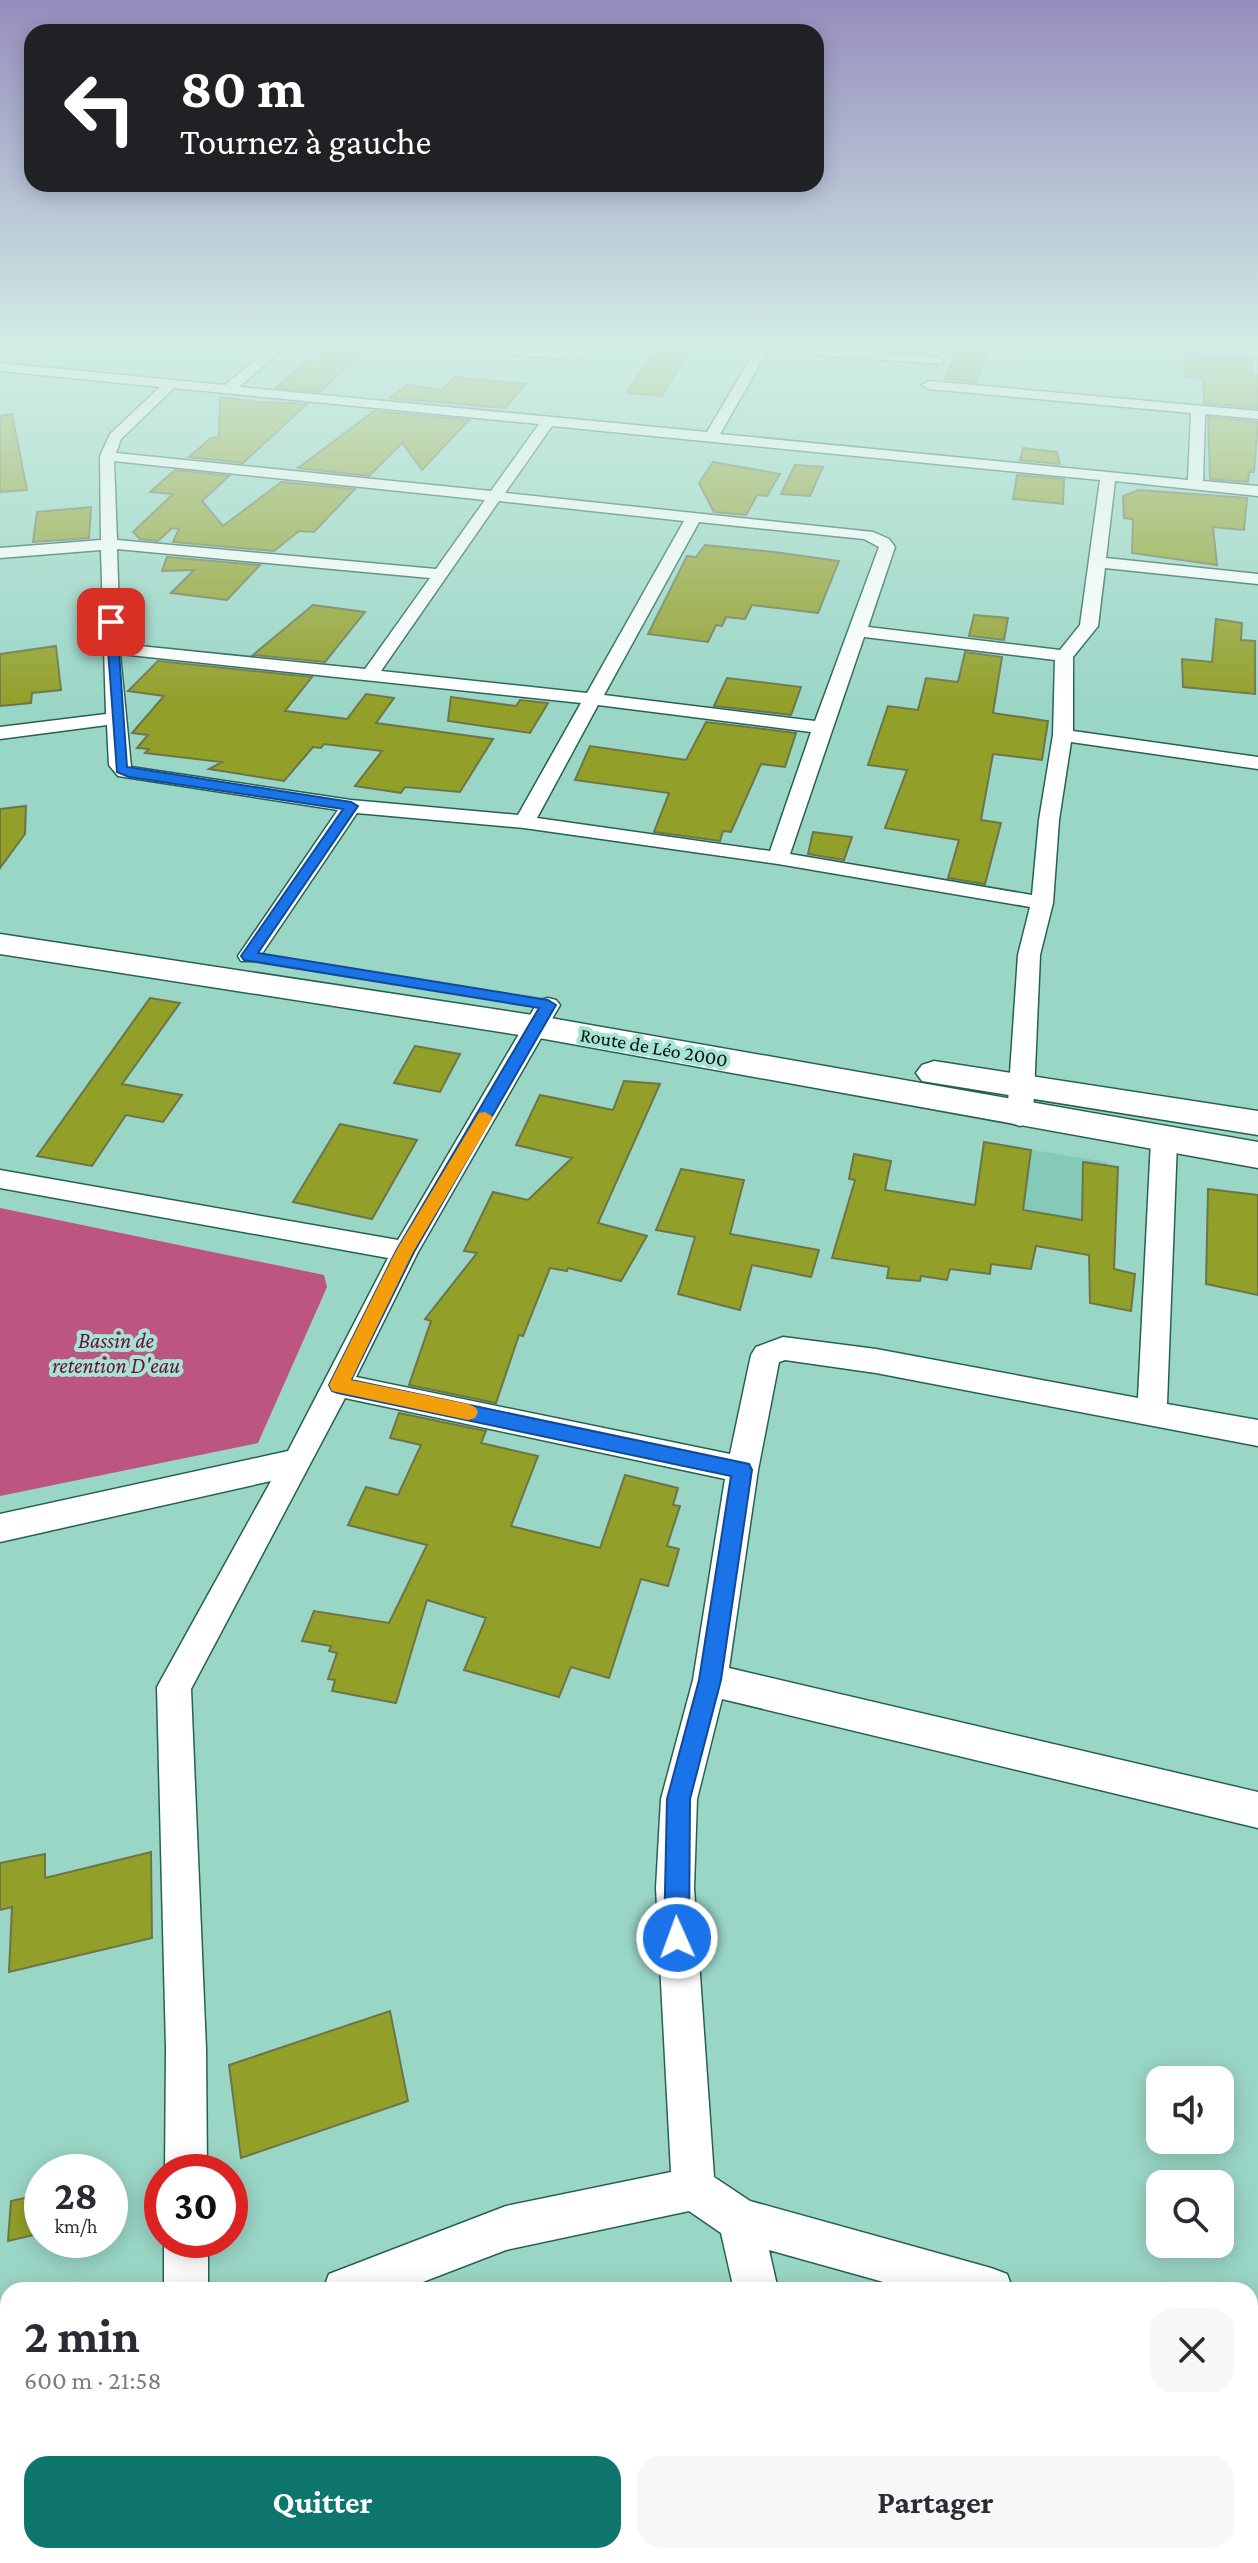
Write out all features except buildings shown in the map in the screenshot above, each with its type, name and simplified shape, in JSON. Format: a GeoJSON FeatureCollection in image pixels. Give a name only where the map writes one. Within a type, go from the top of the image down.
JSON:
{"type":"FeatureCollection","features":[{"type":"Feature","properties":{"kind":"street"},"geometry":{"type":"LineString","coordinates":[[107,466],[111,648],[119,765],[129,774],[351,806],[524,822],[778,858],[1042,903]]}},
{"type":"Feature","properties":{"kind":"street"},"geometry":{"type":"LineString","coordinates":[[196,466],[867,535],[883,542],[887,547],[859,631],[804,774],[778,858]]}},
{"type":"Feature","properties":{"kind":"street"},"geometry":{"type":"LineString","coordinates":[[369,676],[518,466]]}},
{"type":"Feature","properties":{"kind":"street"},"geometry":{"type":"LineString","coordinates":[[995,466],[1258,491]]}},
{"type":"Feature","properties":{"kind":"street"},"geometry":{"type":"LineString","coordinates":[[1195,485],[1196,466]]}},
{"type":"Feature","properties":{"kind":"street"},"geometry":{"type":"LineString","coordinates":[[1022,1101],[1029,955],[1042,903],[1049,820],[1063,735],[1064,656],[1089,626],[1108,477]]}},
{"type":"Feature","properties":{"kind":"street"},"geometry":{"type":"LineString","coordinates":[[524,822],[693,519]]}},
{"type":"Feature","properties":{"kind":"street"},"geometry":{"type":"LineString","coordinates":[[0,553],[111,544],[441,574]]}},
{"type":"Feature","properties":{"kind":"street"},"geometry":{"type":"LineString","coordinates":[[1098,562],[1258,579]]}},
{"type":"Feature","properties":{"kind":"street"},"geometry":{"type":"LineString","coordinates":[[859,631],[1064,656]]}},
{"type":"Feature","properties":{"kind":"street"},"geometry":{"type":"LineString","coordinates":[[111,648],[593,699],[822,728]]}},
{"type":"Feature","properties":{"kind":"street"},"geometry":{"type":"LineString","coordinates":[[0,733],[116,718]]}},
{"type":"Feature","properties":{"kind":"street"},"geometry":{"type":"LineString","coordinates":[[1063,735],[1258,763]]}},
{"type":"Feature","properties":{"kind":"street"},"geometry":{"type":"LineString","coordinates":[[249,956],[351,806]]}},
{"type":"Feature","properties":{"kind":"street","name":"Route de Léo 2000"},"geometry":{"type":"LineString","coordinates":[[0,918],[249,956],[917,1095],[1022,1101],[1258,1123]]}},
{"type":"Feature","properties":{"kind":"street","name":"Route de Léo 2000"},"geometry":{"type":"LineString","coordinates":[[0,944],[544,1016]]}},
{"type":"Feature","properties":{"kind":"street"},"geometry":{"type":"LineString","coordinates":[[186,2154],[186,2049],[174,1687],[298,1462],[405,1251],[544,1016]]}},
{"type":"Feature","properties":{"kind":"street","name":"Route de Léo 2000"},"geometry":{"type":"LineString","coordinates":[[1022,1101],[1164,1141],[1258,1155]]}},
{"type":"Feature","properties":{"kind":"street"},"geometry":{"type":"LineString","coordinates":[[1152,1411],[1164,1141]]}},
{"type":"Feature","properties":{"kind":"street"},"geometry":{"type":"LineString","coordinates":[[0,1179],[405,1251]]}},
{"type":"Feature","properties":{"kind":"street"},"geometry":{"type":"LineString","coordinates":[[693,2189],[678,1964],[676,1873],[679,1799],[710,1680],[742,1470],[766,1355],[783,1348],[943,1372],[1258,1433]]}},
{"type":"Feature","properties":{"kind":"street"},"geometry":{"type":"LineString","coordinates":[[338,1385],[742,1470]]}},
{"type":"Feature","properties":{"kind":"street"},"geometry":{"type":"LineString","coordinates":[[0,1528],[298,1462]]}},
{"type":"Feature","properties":{"kind":"street"},"geometry":{"type":"LineString","coordinates":[[710,1680],[1258,1810]]}},
{"type":"Feature","properties":{"kind":"street"},"geometry":{"type":"LineString","coordinates":[[366,2282],[506,2228],[693,2189],[740,2220],[962,2282]]}},
{"type":"Feature","properties":{"kind":"street"},"geometry":{"type":"LineString","coordinates":[[740,2220],[754,2282]]}},
{"type":"Feature","properties":{"kind":"street"},"geometry":{"type":"LineString","coordinates":[[186,2258],[186,2282]]}},
{"type":"Feature","properties":{"kind":"shaded area"},"geometry":{"type":"Polygon","coordinates":[[[984,1142],[1107,1162],[1107,1165],[1118,1167],[1115,1238],[1083,1233],[1081,1254],[972,1235],[984,1142]]]}},
{"type":"Feature","properties":{"kind":"water","name":"Bassin de retention D'eau"},"geometry":{"type":"Polygon","coordinates":[[[0,1208],[324,1275],[327,1287],[258,1443],[0,1496],[0,1208]]]}},
{"type":"Feature","properties":{"kind":"slow traffic"},"geometry":{"type":"LineString","coordinates":[[468,1412],[338,1385],[405,1251],[485,1117]]}},
{"type":"Feature","properties":{"kind":"route"},"geometry":{"type":"LineString","coordinates":[[111,622],[121,769],[129,774],[351,806],[249,956],[548,1005],[539,1027],[405,1251],[338,1385],[742,1470],[710,1680],[679,1799],[675,1888],[677,1938]]}}]}
